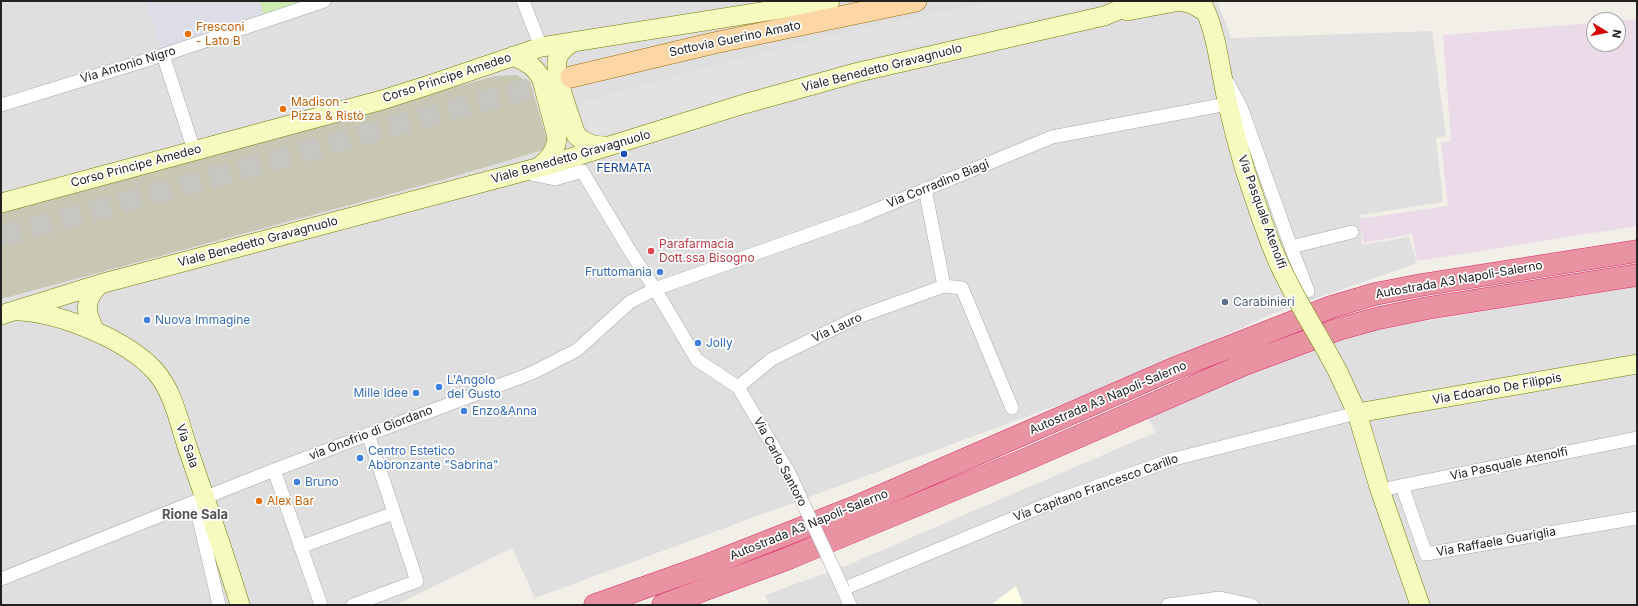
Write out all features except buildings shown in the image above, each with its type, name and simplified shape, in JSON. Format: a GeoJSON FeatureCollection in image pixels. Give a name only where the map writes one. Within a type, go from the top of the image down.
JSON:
{"type":"FeatureCollection","features":[{"type":"Feature","properties":{"kind":"highway","name":"Autostrada A3 Napoli-Salerno"},"geometry":{"type":"LineString","coordinates":[[595,605],[708,565],[854,508],[1173,369],[1330,307],[1375,294],[1421,285],[1637,251]]}},
{"type":"Feature","properties":{"kind":"highway","name":"Autostrada A3 Napoli-Salerno"},"geometry":{"type":"LineString","coordinates":[[663,605],[789,558],[1027,459],[1245,364],[1339,329],[1379,318],[1428,308],[1637,275]]}},
{"type":"Feature","properties":{"kind":"main road","name":"Corso Principe Amedeo"},"geometry":{"type":"LineString","coordinates":[[1,203],[382,100],[540,47],[830,1]]}},
{"type":"Feature","properties":{"kind":"main road","name":"Viale Benedetto Gravagnuolo"},"geometry":{"type":"LineString","coordinates":[[8,313],[100,284],[529,170],[744,104],[859,72],[1104,16],[1140,1]]}},
{"type":"Feature","properties":{"kind":"main road","name":"Via Pasquale Atenolfi"},"geometry":{"type":"LineString","coordinates":[[1104,16],[1180,1],[1204,6],[1221,69],[1228,104],[1245,170],[1276,256],[1300,305],[1338,372],[1357,413],[1380,490],[1420,605]]}},
{"type":"Feature","properties":{"kind":"main road","name":"Sottovia Guerino Amato"},"geometry":{"type":"LineString","coordinates":[[571,77],[908,2]]}},
{"type":"Feature","properties":{"kind":"main road"},"geometry":{"type":"LineString","coordinates":[[572,42],[558,57],[557,72],[576,135],[583,141],[593,146],[610,146]]}},
{"type":"Feature","properties":{"kind":"main road"},"geometry":{"type":"LineString","coordinates":[[513,56],[531,64],[542,80],[557,137],[557,146],[554,153],[529,170]]}},
{"type":"Feature","properties":{"kind":"main road"},"geometry":{"type":"LineString","coordinates":[[95,331],[90,321],[88,306],[89,296],[100,284]]}},
{"type":"Feature","properties":{"kind":"main road","name":"Via Sala"},"geometry":{"type":"LineString","coordinates":[[8,313],[44,314],[95,331],[136,355],[155,371],[168,389],[238,599]]}},
{"type":"Feature","properties":{"kind":"main road","name":"Via Edoardo De Filippis"},"geometry":{"type":"LineString","coordinates":[[1357,413],[1637,364]]}},
{"type":"Feature","properties":{"kind":"street","name":"Via Antonio Nigro"},"geometry":{"type":"LineString","coordinates":[[1,104],[163,55],[324,1]]}},
{"type":"Feature","properties":{"kind":"street"},"geometry":{"type":"LineString","coordinates":[[523,1],[540,47]]}},
{"type":"Feature","properties":{"kind":"street"},"geometry":{"type":"LineString","coordinates":[[163,55],[194,150]]}},
{"type":"Feature","properties":{"kind":"street"},"geometry":{"type":"LineString","coordinates":[[1221,69],[1241,107],[1308,291]]}},
{"type":"Feature","properties":{"kind":"street","name":"Via Corradino Biagi"},"geometry":{"type":"LineString","coordinates":[[655,289],[861,216],[1052,137],[1228,104]]}},
{"type":"Feature","properties":{"kind":"street"},"geometry":{"type":"LineString","coordinates":[[529,170],[555,178],[582,171],[697,360],[738,387]]}},
{"type":"Feature","properties":{"kind":"street"},"geometry":{"type":"LineString","coordinates":[[925,189],[944,286],[962,288],[1012,408]]}},
{"type":"Feature","properties":{"kind":"street"},"geometry":{"type":"LineString","coordinates":[[1291,247],[1352,232]]}},
{"type":"Feature","properties":{"kind":"street","name":"Via Lauro"},"geometry":{"type":"LineString","coordinates":[[738,387],[772,359],[858,317],[944,286]]}},
{"type":"Feature","properties":{"kind":"street","name":"via Onofrio di Giordano"},"geometry":{"type":"LineString","coordinates":[[1,579],[274,470],[532,372],[577,350],[630,302],[655,289]]}},
{"type":"Feature","properties":{"kind":"street","name":"Via Carlo Santoro"},"geometry":{"type":"LineString","coordinates":[[738,387],[789,473],[850,605]]}},
{"type":"Feature","properties":{"kind":"street","name":"Via Capitano Francesco Carillo"},"geometry":{"type":"LineString","coordinates":[[843,589],[1055,501],[1174,459],[1357,413]]}},
{"type":"Feature","properties":{"kind":"street"},"geometry":{"type":"LineString","coordinates":[[353,605],[417,581],[368,434]]}},
{"type":"Feature","properties":{"kind":"street","name":"Via Pasquale Atenolfi"},"geometry":{"type":"LineString","coordinates":[[1380,490],[1637,438]]}},
{"type":"Feature","properties":{"kind":"street"},"geometry":{"type":"LineString","coordinates":[[274,470],[321,605]]}},
{"type":"Feature","properties":{"kind":"street","name":"Via Raffaele Guariglia"},"geometry":{"type":"LineString","coordinates":[[1402,486],[1426,554],[1637,518]]}},
{"type":"Feature","properties":{"kind":"street"},"geometry":{"type":"LineString","coordinates":[[205,498],[199,519],[219,605]]}},
{"type":"Feature","properties":{"kind":"street"},"geometry":{"type":"LineString","coordinates":[[300,547],[394,512]]}},
{"type":"Feature","properties":{"kind":"street"},"geometry":{"type":"LineString","coordinates":[[1168,605],[1220,598],[1252,605]]}},
{"type":"Feature","properties":{"kind":"shaded area"},"geometry":{"type":"Polygon","coordinates":[[[1,1],[1217,1],[1231,38],[1432,31],[1446,136],[1436,138],[1443,202],[1360,215],[1362,245],[1409,237],[1417,263],[1272,314],[1126,380],[535,598],[512,548],[396,605],[1,605],[1,1]]]}},
{"type":"Feature","properties":{"kind":"shaded area"},"geometry":{"type":"Polygon","coordinates":[[[146,1],[259,1],[264,15],[163,55],[146,1]]]}},
{"type":"Feature","properties":{"kind":"shaded area"},"geometry":{"type":"Polygon","coordinates":[[[997,1],[1089,1],[1090,6],[875,55],[605,134],[598,135],[592,133],[588,129],[582,117],[579,103],[753,55],[908,18],[997,1]]]}},
{"type":"Feature","properties":{"kind":"shaded area"},"geometry":{"type":"Polygon","coordinates":[[[1637,19],[1637,226],[1417,261],[1412,234],[1364,243],[1358,219],[1448,206],[1441,143],[1451,141],[1443,35],[1586,24],[1586,52],[1626,52],[1626,20],[1637,19]]]}},
{"type":"Feature","properties":{"kind":"shaded area"},"geometry":{"type":"Polygon","coordinates":[[[516,75],[530,82],[547,140],[543,150],[442,180],[1,299],[1,212],[495,76],[516,75]]]}},
{"type":"Feature","properties":{"kind":"shaded area"},"geometry":{"type":"Polygon","coordinates":[[[1637,286],[1637,605],[769,605],[765,595],[848,565],[1156,432],[1147,416],[1219,385],[1334,341],[1388,327],[1637,286]]]}},
{"type":"Feature","properties":{"kind":"shaded area"},"geometry":{"type":"Polygon","coordinates":[[[1016,586],[1023,605],[991,605],[1016,586]]]}},
{"type":"Feature","properties":{"kind":"green space"},"geometry":{"type":"Polygon","coordinates":[[[259,1],[300,1],[264,15],[259,1]]]}},
{"type":"Feature","properties":{"kind":"tunnel"},"geometry":{"type":"LineString","coordinates":[[1,236],[561,80]]}},
{"type":"Feature","properties":{"kind":"place","name":"Fresconi - Lato B"},"geometry":{"type":"Point","coordinates":[188,34]}},
{"type":"Feature","properties":{"kind":"place","name":"Madison - Pizza & Ristò"},"geometry":{"type":"Point","coordinates":[283,109]}},
{"type":"Feature","properties":{"kind":"place","name":"FERMATA"},"geometry":{"type":"Point","coordinates":[624,154]}},
{"type":"Feature","properties":{"kind":"place","name":"Parafarmacia Dott.ssa Bisogno"},"geometry":{"type":"Point","coordinates":[651,251]}},
{"type":"Feature","properties":{"kind":"place","name":"Fruttomania"},"geometry":{"type":"Point","coordinates":[660,272]}},
{"type":"Feature","properties":{"kind":"place","name":"Carabinieri"},"geometry":{"type":"Point","coordinates":[1225,302]}},
{"type":"Feature","properties":{"kind":"place","name":"Nuova Immagine"},"geometry":{"type":"Point","coordinates":[147,320]}},
{"type":"Feature","properties":{"kind":"place","name":"Jolly"},"geometry":{"type":"Point","coordinates":[698,343]}},
{"type":"Feature","properties":{"kind":"place","name":"L'Angolo del Gusto"},"geometry":{"type":"Point","coordinates":[439,387]}},
{"type":"Feature","properties":{"kind":"place","name":"Mille Idee"},"geometry":{"type":"Point","coordinates":[416,393]}},
{"type":"Feature","properties":{"kind":"place","name":"Enzo&Anna"},"geometry":{"type":"Point","coordinates":[464,411]}},
{"type":"Feature","properties":{"kind":"place","name":"Centro Estetico Abbronzante \"Sabrina\""},"geometry":{"type":"Point","coordinates":[360,458]}},
{"type":"Feature","properties":{"kind":"place","name":"Bruno"},"geometry":{"type":"Point","coordinates":[297,482]}},
{"type":"Feature","properties":{"kind":"place","name":"Alex Bar"},"geometry":{"type":"Point","coordinates":[259,501]}},
{"type":"Feature","properties":{"kind":"district","name":"Rione Sala"},"geometry":{"type":"Point","coordinates":[195,515]}}]}
